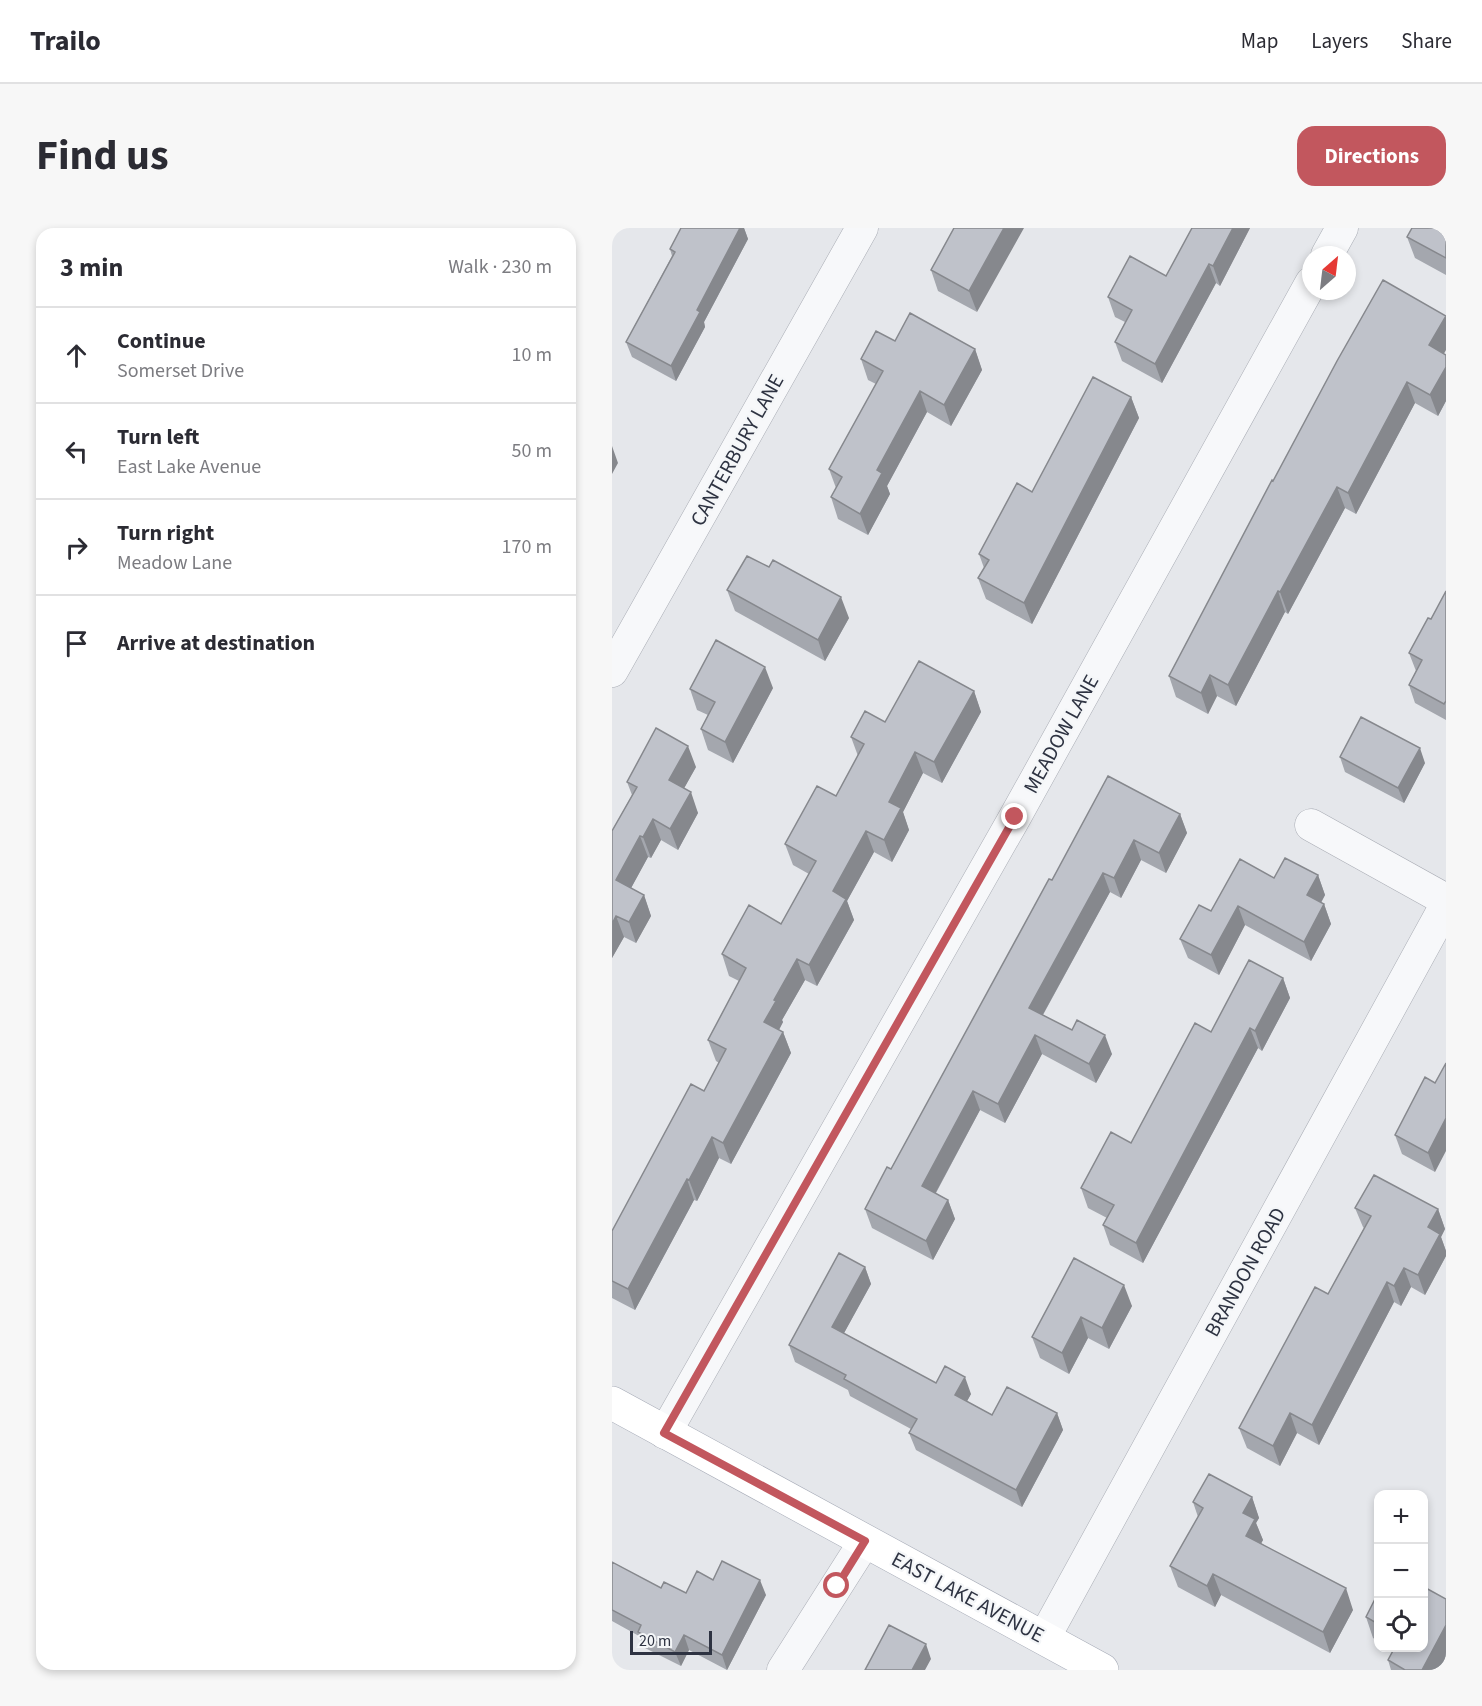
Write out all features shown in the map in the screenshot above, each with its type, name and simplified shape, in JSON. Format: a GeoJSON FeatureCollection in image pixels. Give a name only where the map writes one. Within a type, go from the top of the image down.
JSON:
{"type":"FeatureCollection","features":[{"type":"Feature","properties":{"kind":"main road","name":"EAST LAKE AVENUE"},"geometry":{"type":"LineString","coordinates":[[612,1403],[1102,1670]]}},
{"type":"Feature","properties":{"kind":"street","name":"CANTERBURY LANE"},"geometry":{"type":"LineString","coordinates":[[612,671],[862,228]]}},
{"type":"Feature","properties":{"kind":"street"},"geometry":{"type":"LineString","coordinates":[[1332,246],[1342,228]]}},
{"type":"Feature","properties":{"kind":"street","name":"MEADOW LANE"},"geometry":{"type":"LineString","coordinates":[[664,1433],[1015,817],[1302,299]]}},
{"type":"Feature","properties":{"kind":"street"},"geometry":{"type":"LineString","coordinates":[[1311,825],[1446,900]]}},
{"type":"Feature","properties":{"kind":"street","name":"BRANDON ROAD"},"geometry":{"type":"LineString","coordinates":[[1044,1638],[1446,905]]}},
{"type":"Feature","properties":{"kind":"street"},"geometry":{"type":"LineString","coordinates":[[783,1670],[865,1541]]}},
{"type":"Feature","properties":{"kind":"building"},"geometry":{"type":"Polygon","coordinates":[[[681,228],[740,228],[671,366],[626,342],[675,252],[670,249],[681,228]]]}},
{"type":"Feature","properties":{"kind":"building"},"geometry":{"type":"Polygon","coordinates":[[[954,228],[1004,228],[969,291],[931,270],[954,228]]]}},
{"type":"Feature","properties":{"kind":"building"},"geometry":{"type":"Polygon","coordinates":[[[1192,228],[1233,228],[1213,266],[1209,264],[1155,364],[1115,342],[1132,310],[1108,297],[1130,256],[1166,276],[1192,228]]]}},
{"type":"Feature","properties":{"kind":"building"},"geometry":{"type":"Polygon","coordinates":[[[1412,228],[1446,228],[1446,258],[1407,237],[1412,228]]]}},
{"type":"Feature","properties":{"kind":"building"},"geometry":{"type":"Polygon","coordinates":[[[1383,280],[1446,316],[1429,345],[1446,355],[1446,367],[1430,395],[1407,382],[1348,493],[1337,487],[1228,685],[1210,675],[1201,693],[1169,676],[1272,480],[1383,280]]]}},
{"type":"Feature","properties":{"kind":"building"},"geometry":{"type":"Polygon","coordinates":[[[910,313],[975,349],[944,405],[920,391],[877,470],[882,473],[860,514],[831,497],[842,477],[829,469],[883,371],[861,359],[876,331],[895,341],[910,313]]]}},
{"type":"Feature","properties":{"kind":"building"},"geometry":{"type":"Polygon","coordinates":[[[1093,377],[1131,397],[1024,603],[978,578],[989,560],[979,554],[1017,483],[1032,492],[1093,377]]]}},
{"type":"Feature","properties":{"kind":"building"},"geometry":{"type":"Polygon","coordinates":[[[747,556],[769,567],[773,560],[841,597],[818,640],[727,590],[747,556]]]}},
{"type":"Feature","properties":{"kind":"building"},"geometry":{"type":"Polygon","coordinates":[[[1446,591],[1446,701],[1444,704],[1409,685],[1422,660],[1409,653],[1446,591]]]}},
{"type":"Feature","properties":{"kind":"building"},"geometry":{"type":"Polygon","coordinates":[[[716,640],[765,667],[725,742],[701,729],[715,702],[690,689],[716,640]]]}},
{"type":"Feature","properties":{"kind":"building"},"geometry":{"type":"Polygon","coordinates":[[[919,661],[974,691],[934,762],[915,752],[889,802],[901,808],[884,840],[866,831],[833,891],[846,899],[809,965],[797,959],[764,1022],[783,1032],[723,1143],[712,1137],[628,1289],[612,1281],[612,1231],[691,1084],[704,1091],[726,1049],[708,1040],[746,968],[722,954],[749,905],[781,924],[816,861],[785,844],[817,786],[836,796],[864,744],[851,737],[865,711],[885,722],[919,661]]]}},
{"type":"Feature","properties":{"kind":"building"},"geometry":{"type":"Polygon","coordinates":[[[1361,717],[1420,748],[1398,788],[1340,757],[1361,717]]]}},
{"type":"Feature","properties":{"kind":"building"},"geometry":{"type":"Polygon","coordinates":[[[656,728],[688,746],[669,780],[691,792],[670,829],[653,819],[643,837],[640,836],[616,880],[644,895],[629,922],[616,916],[612,924],[612,831],[637,787],[627,782],[656,728]]]}},
{"type":"Feature","properties":{"kind":"building"},"geometry":{"type":"Polygon","coordinates":[[[1108,776],[1180,814],[1159,853],[1134,840],[1114,878],[1103,873],[1029,1008],[1072,1030],[1077,1020],[1105,1035],[1089,1064],[1035,1035],[998,1104],[973,1091],[922,1186],[948,1200],[926,1241],[865,1209],[887,1167],[891,1169],[1049,879],[1052,880],[1108,776]]]}},
{"type":"Feature","properties":{"kind":"building"},"geometry":{"type":"Polygon","coordinates":[[[1285,858],[1318,875],[1307,895],[1324,904],[1304,942],[1238,906],[1211,955],[1180,939],[1199,905],[1211,911],[1240,859],[1274,878],[1285,858]]]}},
{"type":"Feature","properties":{"kind":"building"},"geometry":{"type":"Polygon","coordinates":[[[1249,960],[1283,978],[1255,1031],[1250,1028],[1136,1243],[1103,1225],[1114,1205],[1081,1188],[1111,1132],[1131,1143],[1195,1023],[1211,1032],[1249,960]]]}},
{"type":"Feature","properties":{"kind":"building"},"geometry":{"type":"Polygon","coordinates":[[[1446,1063],[1446,1118],[1428,1153],[1395,1135],[1425,1077],[1435,1083],[1446,1063]]]}},
{"type":"Feature","properties":{"kind":"building"},"geometry":{"type":"Polygon","coordinates":[[[1374,1175],[1438,1209],[1428,1227],[1440,1234],[1418,1275],[1404,1268],[1394,1286],[1387,1282],[1312,1425],[1290,1413],[1273,1446],[1239,1428],[1315,1287],[1328,1294],[1371,1216],[1355,1208],[1374,1175]]]}},
{"type":"Feature","properties":{"kind":"building"},"geometry":{"type":"Polygon","coordinates":[[[839,1253],[865,1267],[832,1327],[936,1383],[945,1366],[965,1377],[955,1395],[992,1415],[1007,1387],[1057,1413],[1016,1490],[909,1433],[917,1419],[844,1379],[846,1375],[789,1345],[839,1253]]]}},
{"type":"Feature","properties":{"kind":"building"},"geometry":{"type":"Polygon","coordinates":[[[1074,1258],[1124,1285],[1102,1328],[1081,1317],[1062,1353],[1032,1337],[1074,1258]]]}},
{"type":"Feature","properties":{"kind":"building"},"geometry":{"type":"Polygon","coordinates":[[[1209,1474],[1252,1497],[1243,1513],[1255,1519],[1246,1536],[1346,1588],[1323,1632],[1213,1574],[1207,1586],[1170,1566],[1203,1508],[1193,1502],[1209,1474]]]}},
{"type":"Feature","properties":{"kind":"building"},"geometry":{"type":"Polygon","coordinates":[[[722,1561],[760,1580],[722,1655],[684,1635],[675,1652],[638,1632],[641,1625],[612,1610],[612,1562],[661,1588],[664,1582],[686,1593],[697,1571],[713,1580],[722,1561]]]}},
{"type":"Feature","properties":{"kind":"building"},"geometry":{"type":"Polygon","coordinates":[[[1428,1589],[1446,1599],[1446,1625],[1422,1670],[1405,1670],[1388,1660],[1392,1652],[1428,1652],[1428,1589]]]}},
{"type":"Feature","properties":{"kind":"building"},"geometry":{"type":"Polygon","coordinates":[[[1374,1601],[1374,1622],[1366,1617],[1374,1601]]]}},
{"type":"Feature","properties":{"kind":"building"},"geometry":{"type":"Polygon","coordinates":[[[889,1625],[926,1644],[912,1670],[865,1670],[889,1625]]]}},
{"type":"Feature","properties":{"kind":"route"},"geometry":{"type":"LineString","coordinates":[[837,1586],[865,1541],[664,1433],[1015,817]]}}]}
